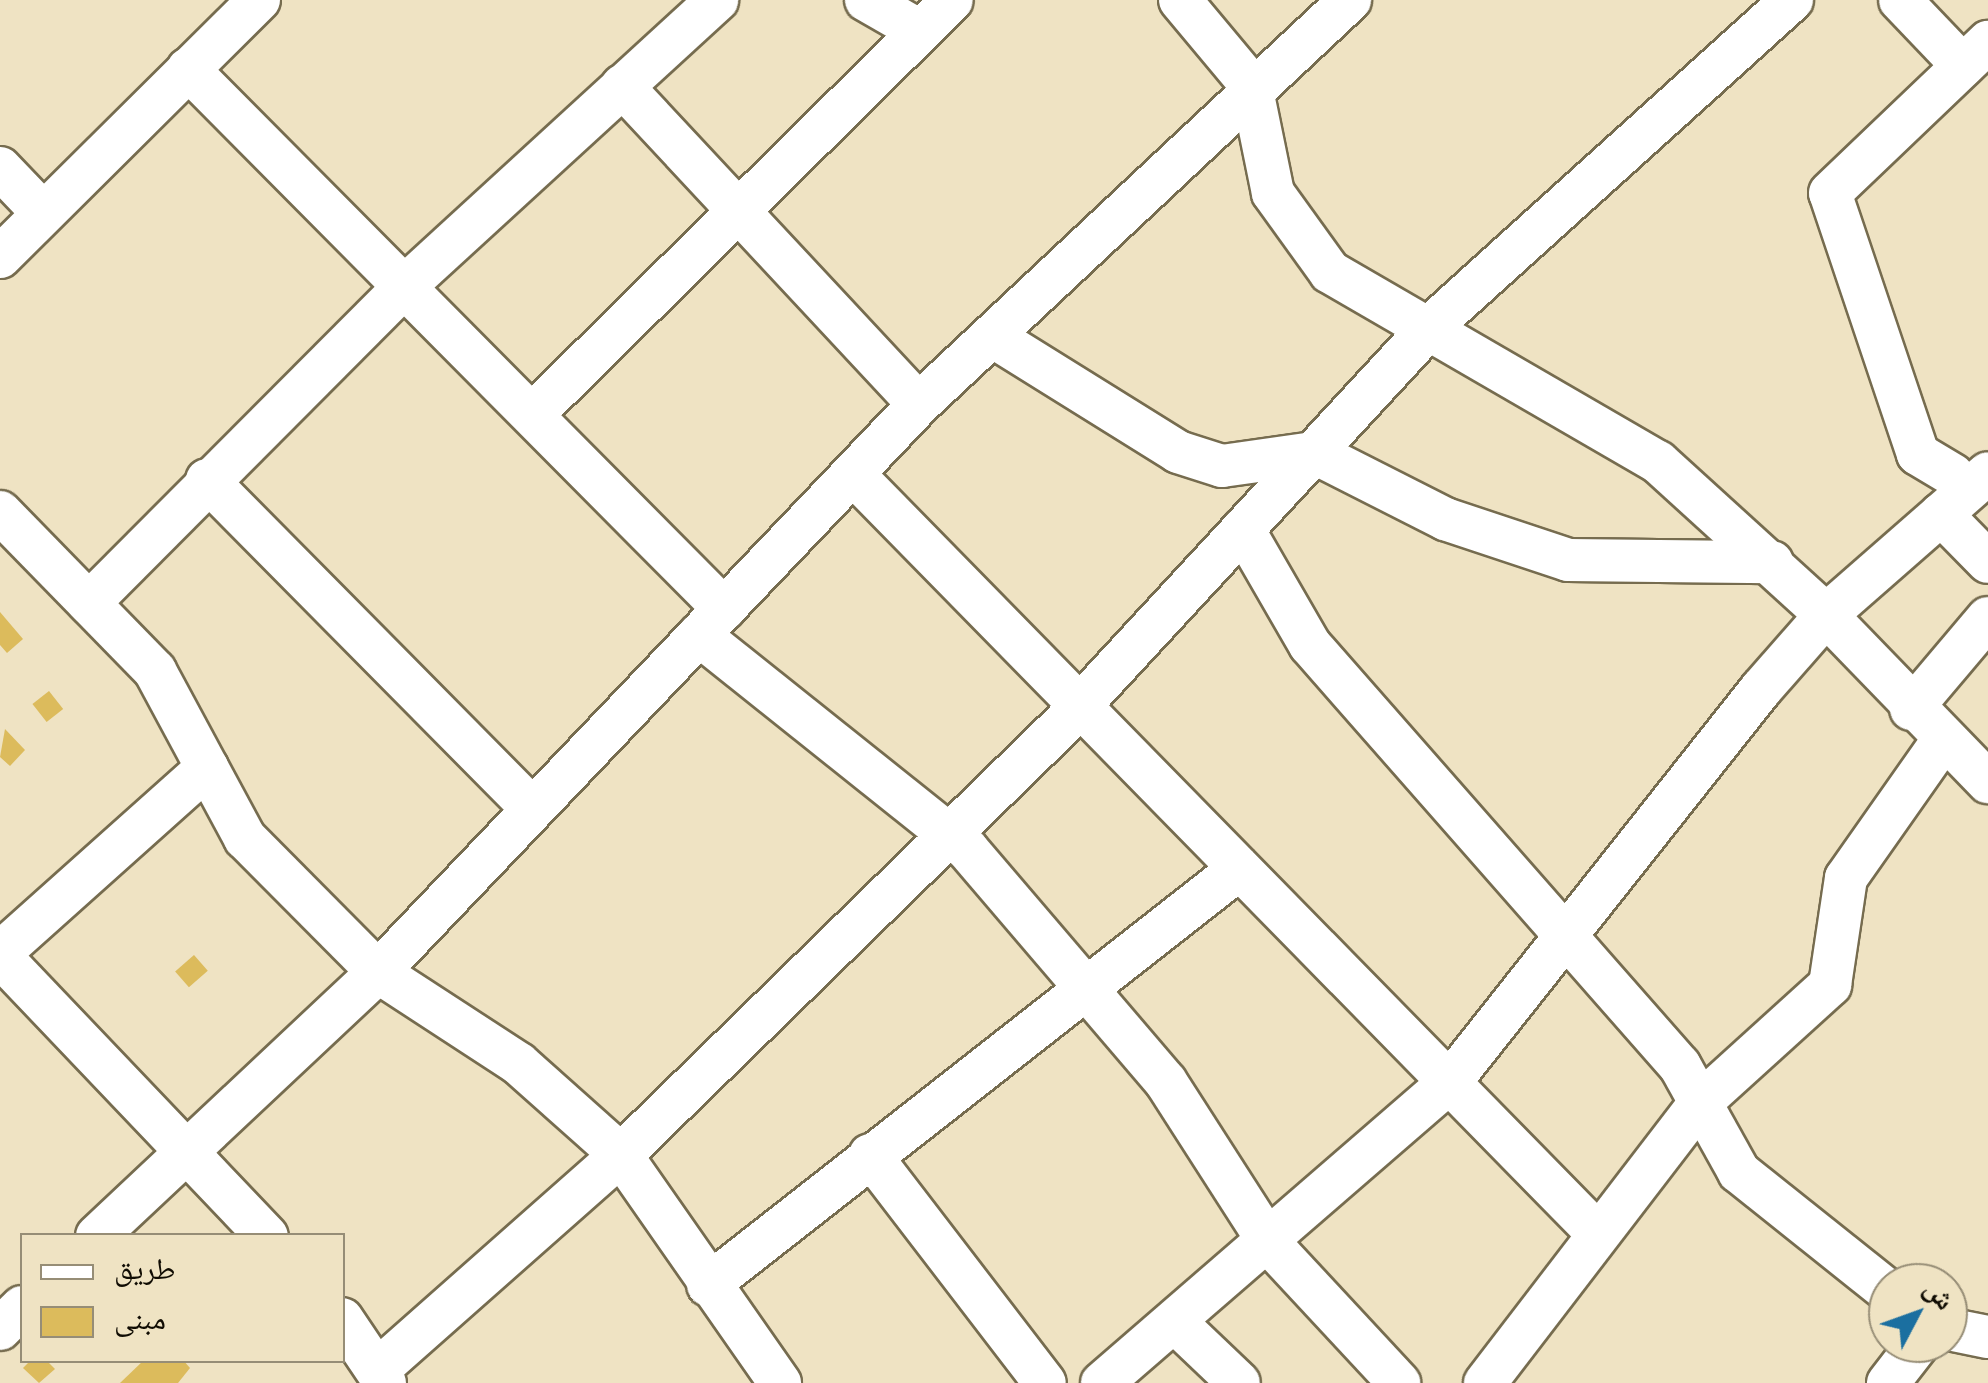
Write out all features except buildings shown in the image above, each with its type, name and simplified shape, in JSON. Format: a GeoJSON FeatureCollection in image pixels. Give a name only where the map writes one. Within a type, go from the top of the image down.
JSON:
{"type":"FeatureCollection","features":[{"type":"Feature","properties":{"kind":"street"},"geometry":{"type":"LineString","coordinates":[[0,257],[258,0]]}},
{"type":"Feature","properties":{"kind":"street"},"geometry":{"type":"LineString","coordinates":[[89,603],[207,480],[404,287],[717,0]]}},
{"type":"Feature","properties":{"kind":"street"},"geometry":{"type":"LineString","coordinates":[[866,0],[920,30]]}},
{"type":"Feature","properties":{"kind":"street"},"geometry":{"type":"LineString","coordinates":[[532,415],[952,0]]}},
{"type":"Feature","properties":{"kind":"street"},"geometry":{"type":"LineString","coordinates":[[1180,0],[1251,85],[1273,192],[1306,248],[1330,272],[1658,462],[1772,562],[1826,615],[1941,743],[1988,782]]}},
{"type":"Feature","properties":{"kind":"street"},"geometry":{"type":"LineString","coordinates":[[100,1233],[378,972],[918,404],[1251,85],[1350,0]]}},
{"type":"Feature","properties":{"kind":"street"},"geometry":{"type":"LineString","coordinates":[[345,1323],[383,1375],[622,1155],[1079,707],[1430,328],[1792,0]]}},
{"type":"Feature","properties":{"kind":"street"},"geometry":{"type":"LineString","coordinates":[[1900,0],[1975,54],[1830,193],[1918,454],[1961,488],[1988,562]]}},
{"type":"Feature","properties":{"kind":"street"},"geometry":{"type":"LineString","coordinates":[[188,69],[532,415],[712,622],[950,833],[1087,983],[1183,1106],[1270,1244],[1399,1383]]}},
{"type":"Feature","properties":{"kind":"street"},"geometry":{"type":"LineString","coordinates":[[622,86],[918,404]]}},
{"type":"Feature","properties":{"kind":"street"},"geometry":{"type":"LineString","coordinates":[[0,168],[42,212]]}},
{"type":"Feature","properties":{"kind":"street"},"geometry":{"type":"LineString","coordinates":[[992,336],[1178,452],[1222,466],[1316,452],[1445,520],[1568,560],[1772,562]]}},
{"type":"Feature","properties":{"kind":"street"},"geometry":{"type":"LineString","coordinates":[[853,474],[1596,1232]]}},
{"type":"Feature","properties":{"kind":"street"},"geometry":{"type":"LineString","coordinates":[[207,480],[532,807]]}},
{"type":"Feature","properties":{"kind":"street"},"geometry":{"type":"LineString","coordinates":[[1102,1383],[1270,1244],[1450,1082],[1562,935],[1826,615],[1961,488]]}},
{"type":"Feature","properties":{"kind":"street"},"geometry":{"type":"LineString","coordinates":[[0,512],[166,686],[245,838],[378,972],[520,1064],[622,1155],[708,1286],[780,1383]]}},
{"type":"Feature","properties":{"kind":"street"},"geometry":{"type":"LineString","coordinates":[[1242,529],[1310,645],[1680,1066],[1739,1172],[1868,1275]]}},
{"type":"Feature","properties":{"kind":"street"},"geometry":{"type":"LineString","coordinates":[[1911,709],[1988,618]]}},
{"type":"Feature","properties":{"kind":"street"},"geometry":{"type":"LineString","coordinates":[[1485,1383],[1596,1232],[1700,1103],[1830,985],[1846,878],[1941,743]]}},
{"type":"Feature","properties":{"kind":"street"},"geometry":{"type":"LineString","coordinates":[[208,768],[0,955],[188,1148],[264,1233]]}},
{"type":"Feature","properties":{"kind":"street"},"geometry":{"type":"LineString","coordinates":[[708,1286],[1087,983],[1239,868]]}},
{"type":"Feature","properties":{"kind":"street"},"geometry":{"type":"LineString","coordinates":[[870,1155],[1046,1383]]}},
{"type":"Feature","properties":{"kind":"street"},"geometry":{"type":"LineString","coordinates":[[0,1329],[20,1309]]}},
{"type":"Feature","properties":{"kind":"street"},"geometry":{"type":"LineString","coordinates":[[1175,1322],[1239,1383]]}},
{"type":"Feature","properties":{"kind":"street"},"geometry":{"type":"LineString","coordinates":[[1888,1383],[1904,1363]]}}]}
